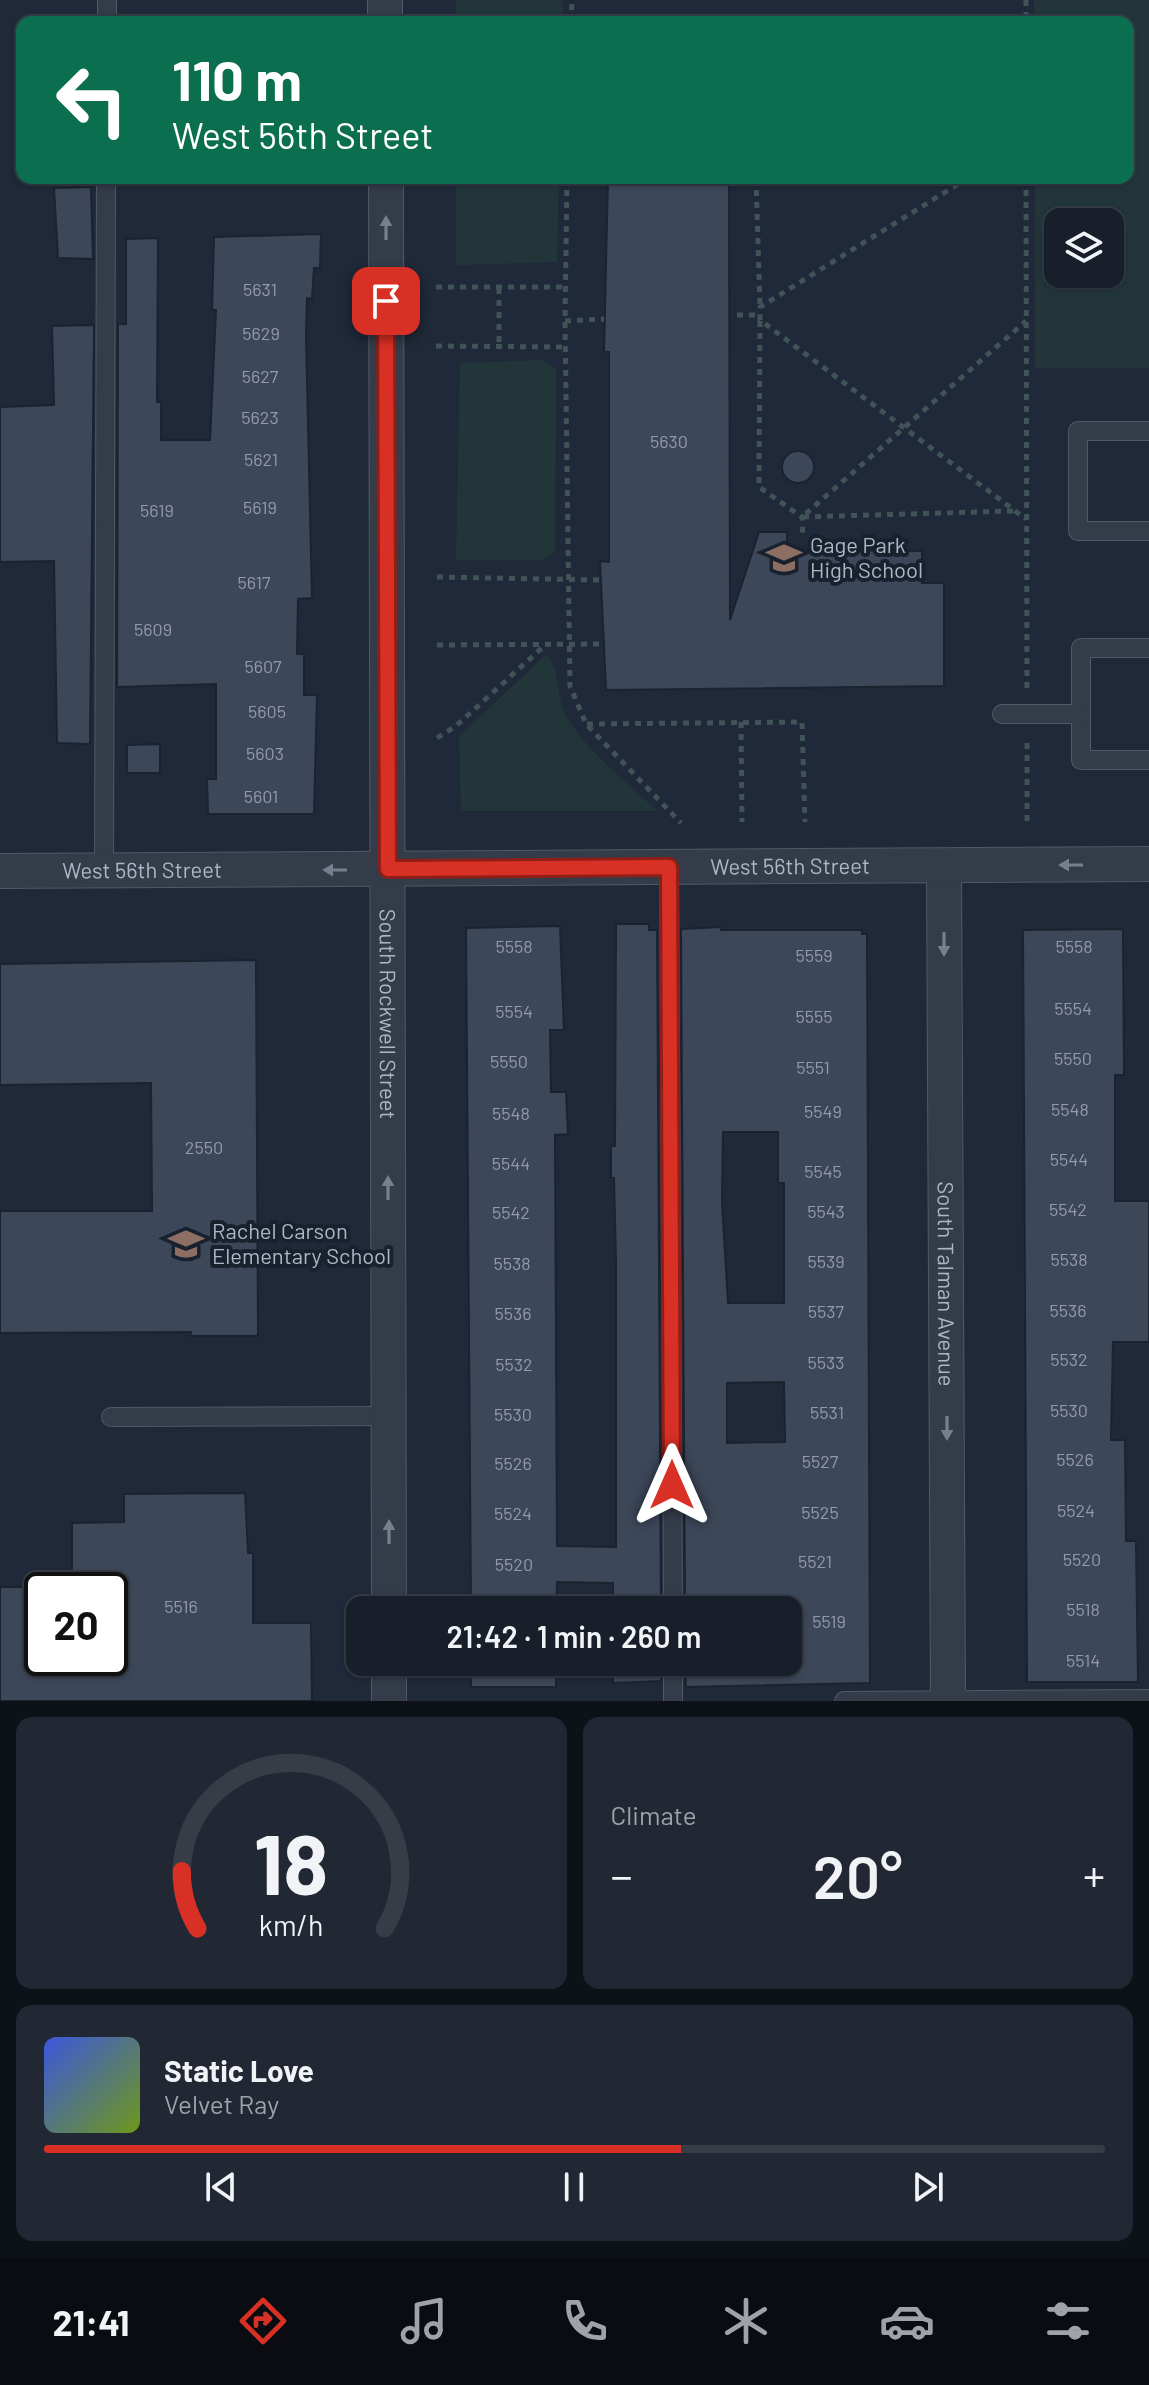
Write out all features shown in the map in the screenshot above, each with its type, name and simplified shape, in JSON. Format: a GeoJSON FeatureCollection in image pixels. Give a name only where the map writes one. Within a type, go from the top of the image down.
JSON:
{"type":"FeatureCollection","features":[{"type":"Feature","properties":{"kind":"street","name":"South Rockwell Street"},"geometry":{"type":"LineString","coordinates":[[386,184],[389,1596]]}},
{"type":"Feature","properties":{"kind":"street","name":"West 56th Street"},"geometry":{"type":"LineString","coordinates":[[0,871],[1149,864]]}},
{"type":"Feature","properties":{"kind":"street","name":"South Talman Avenue"},"geometry":{"type":"LineString","coordinates":[[944,866],[948,1700]]}},
{"type":"Feature","properties":{"kind":"street"},"geometry":{"type":"LineString","coordinates":[[389,1676],[389,1701]]}},
{"type":"Feature","properties":{"kind":"lane"},"geometry":{"type":"LineString","coordinates":[[104,871],[106,184]]}},
{"type":"Feature","properties":{"kind":"lane"},"geometry":{"type":"LineString","coordinates":[[1149,431],[1078,431],[1078,531],[1149,531]]}},
{"type":"Feature","properties":{"kind":"lane"},"geometry":{"type":"LineString","coordinates":[[1149,648],[1081,648],[1081,760],[1149,760]]}},
{"type":"Feature","properties":{"kind":"lane"},"geometry":{"type":"LineString","coordinates":[[1002,714],[1081,714]]}},
{"type":"Feature","properties":{"kind":"lane"},"geometry":{"type":"LineString","coordinates":[[669,867],[673,1596]]}},
{"type":"Feature","properties":{"kind":"lane"},"geometry":{"type":"LineString","coordinates":[[111,1417],[389,1416]]}},
{"type":"Feature","properties":{"kind":"lane"},"geometry":{"type":"LineString","coordinates":[[673,1676],[673,1701]]}},
{"type":"Feature","properties":{"kind":"lane"},"geometry":{"type":"LineString","coordinates":[[844,1701],[1149,1699]]}},
{"type":"Feature","properties":{"kind":"path"},"geometry":{"type":"LineString","coordinates":[[567,184],[565,321],[570,686],[586,724],[681,823]]}},
{"type":"Feature","properties":{"kind":"path"},"geometry":{"type":"LineString","coordinates":[[756,184],[760,307],[759,487],[802,517],[1013,511]]}},
{"type":"Feature","properties":{"kind":"path"},"geometry":{"type":"LineString","coordinates":[[760,307],[958,184]]}},
{"type":"Feature","properties":{"kind":"path"},"geometry":{"type":"LineString","coordinates":[[1026,184],[1027,821]]}},
{"type":"Feature","properties":{"kind":"path"},"geometry":{"type":"LineString","coordinates":[[436,287],[566,287]]}},
{"type":"Feature","properties":{"kind":"path"},"geometry":{"type":"LineString","coordinates":[[499,288],[499,346]]}},
{"type":"Feature","properties":{"kind":"path"},"geometry":{"type":"LineString","coordinates":[[737,315],[760,318],[1026,519]]}},
{"type":"Feature","properties":{"kind":"path"},"geometry":{"type":"LineString","coordinates":[[565,321],[604,319]]}},
{"type":"Feature","properties":{"kind":"path"},"geometry":{"type":"LineString","coordinates":[[802,517],[1026,321]]}},
{"type":"Feature","properties":{"kind":"path"},"geometry":{"type":"LineString","coordinates":[[436,346],[566,347]]}},
{"type":"Feature","properties":{"kind":"path"},"geometry":{"type":"LineString","coordinates":[[802,517],[803,538]]}},
{"type":"Feature","properties":{"kind":"path"},"geometry":{"type":"LineString","coordinates":[[437,577],[600,580]]}},
{"type":"Feature","properties":{"kind":"path"},"geometry":{"type":"LineString","coordinates":[[437,738],[456,726],[546,644]]}},
{"type":"Feature","properties":{"kind":"path"},"geometry":{"type":"LineString","coordinates":[[437,645],[603,644]]}},
{"type":"Feature","properties":{"kind":"path"},"geometry":{"type":"LineString","coordinates":[[741,722],[742,822]]}},
{"type":"Feature","properties":{"kind":"path"},"geometry":{"type":"LineString","coordinates":[[586,724],[802,722],[805,822]]}},
{"type":"Feature","properties":{"kind":"green space"},"geometry":{"type":"Polygon","coordinates":[[[456,0],[563,0],[562,16],[456,16],[456,0]]]}},
{"type":"Feature","properties":{"kind":"green space"},"geometry":{"type":"Polygon","coordinates":[[[1034,0],[1149,0],[1149,368],[1035,368],[1035,184],[1134,184],[1134,16],[1034,16],[1034,0]]]}},
{"type":"Feature","properties":{"kind":"green space"},"geometry":{"type":"Polygon","coordinates":[[[456,184],[559,184],[557,262],[456,265],[456,184]]]}},
{"type":"Feature","properties":{"kind":"green space"},"geometry":{"type":"Polygon","coordinates":[[[541,360],[556,369],[555,552],[543,560],[456,560],[460,363],[541,360]]]}},
{"type":"Feature","properties":{"kind":"green space"},"geometry":{"type":"Polygon","coordinates":[[[547,654],[555,670],[564,710],[576,731],[657,811],[461,811],[459,736],[547,654]]]}},
{"type":"Feature","properties":{"kind":"building"},"geometry":{"type":"Polygon","coordinates":[[[608,184],[729,184],[730,620],[759,532],[787,532],[787,550],[922,551],[922,583],[944,583],[944,686],[606,690],[600,561],[609,562],[609,352],[604,352],[608,184]]]}},
{"type":"Feature","properties":{"kind":"building"},"geometry":{"type":"Polygon","coordinates":[[[91,187],[93,259],[58,258],[54,188],[91,187]]]}},
{"type":"Feature","properties":{"kind":"building"},"geometry":{"type":"Polygon","coordinates":[[[321,234],[320,268],[314,268],[312,299],[307,298],[306,336],[312,598],[298,599],[297,654],[304,654],[304,695],[317,695],[314,814],[208,814],[207,779],[216,779],[216,684],[117,687],[118,324],[126,324],[126,239],[158,238],[157,402],[161,402],[161,440],[210,440],[216,310],[212,310],[214,237],[321,234]]]}},
{"type":"Feature","properties":{"kind":"building"},"geometry":{"type":"Polygon","coordinates":[[[94,325],[90,744],[57,743],[54,561],[0,562],[0,407],[54,405],[52,326],[94,325]]]}},
{"type":"Feature","properties":{"kind":"building"},"geometry":{"type":"Polygon","coordinates":[[[798,451],[809,456],[814,467],[809,478],[798,483],[787,478],[782,467],[787,456],[798,451]]]}},
{"type":"Feature","properties":{"kind":"building"},"geometry":{"type":"Polygon","coordinates":[[[160,744],[160,773],[127,773],[127,745],[160,744]]]}},
{"type":"Feature","properties":{"kind":"building"},"geometry":{"type":"Polygon","coordinates":[[[616,924],[649,924],[649,930],[657,930],[661,1596],[613,1596],[613,1583],[557,1582],[556,1596],[471,1596],[466,928],[560,926],[564,1030],[550,1030],[551,1092],[566,1092],[568,1134],[555,1135],[557,1546],[616,1547],[616,1264],[614,1178],[611,1178],[611,1146],[615,1146],[616,924]]]}},
{"type":"Feature","properties":{"kind":"building"},"geometry":{"type":"Polygon","coordinates":[[[681,929],[862,930],[862,934],[867,934],[870,1683],[686,1687],[686,1676],[802,1676],[802,1596],[685,1596],[681,929]],[[723,1132],[722,1201],[728,1303],[784,1303],[784,1183],[778,1183],[778,1132],[723,1132]],[[784,1382],[727,1383],[727,1443],[785,1442],[784,1382]]]}},
{"type":"Feature","properties":{"kind":"building"},"geometry":{"type":"Polygon","coordinates":[[[1123,929],[1124,1075],[1115,1075],[1115,1201],[1149,1201],[1149,1342],[1113,1342],[1111,1440],[1125,1440],[1126,1541],[1136,1541],[1138,1682],[1027,1682],[1023,930],[1123,929]]]}},
{"type":"Feature","properties":{"kind":"building"},"geometry":{"type":"Polygon","coordinates":[[[256,960],[258,1336],[190,1336],[191,1332],[0,1333],[0,1211],[152,1211],[151,1083],[0,1085],[0,964],[256,960]]]}},
{"type":"Feature","properties":{"kind":"building"},"geometry":{"type":"Polygon","coordinates":[[[245,1493],[248,1553],[253,1553],[253,1623],[311,1623],[312,1701],[0,1701],[0,1587],[24,1587],[24,1676],[128,1676],[128,1572],[72,1572],[72,1523],[124,1522],[124,1494],[245,1493]]]}},
{"type":"Feature","properties":{"kind":"building"},"geometry":{"type":"Polygon","coordinates":[[[471,1676],[556,1676],[556,1687],[471,1687],[471,1676]]]}},
{"type":"Feature","properties":{"kind":"building"},"geometry":{"type":"Polygon","coordinates":[[[613,1676],[661,1676],[661,1681],[613,1683],[613,1676]]]}},
{"type":"Feature","properties":{"kind":"place","name":"Gage Park High School"},"geometry":{"type":"Point","coordinates":[784,558]}},
{"type":"Feature","properties":{"kind":"place","name":"Rachel Carson Elementary School"},"geometry":{"type":"Point","coordinates":[186,1244]}},
{"type":"Feature","properties":{"kind":"route"},"geometry":{"type":"LineString","coordinates":[[386,301],[388,869],[669,867],[672,1485]]}}]}
